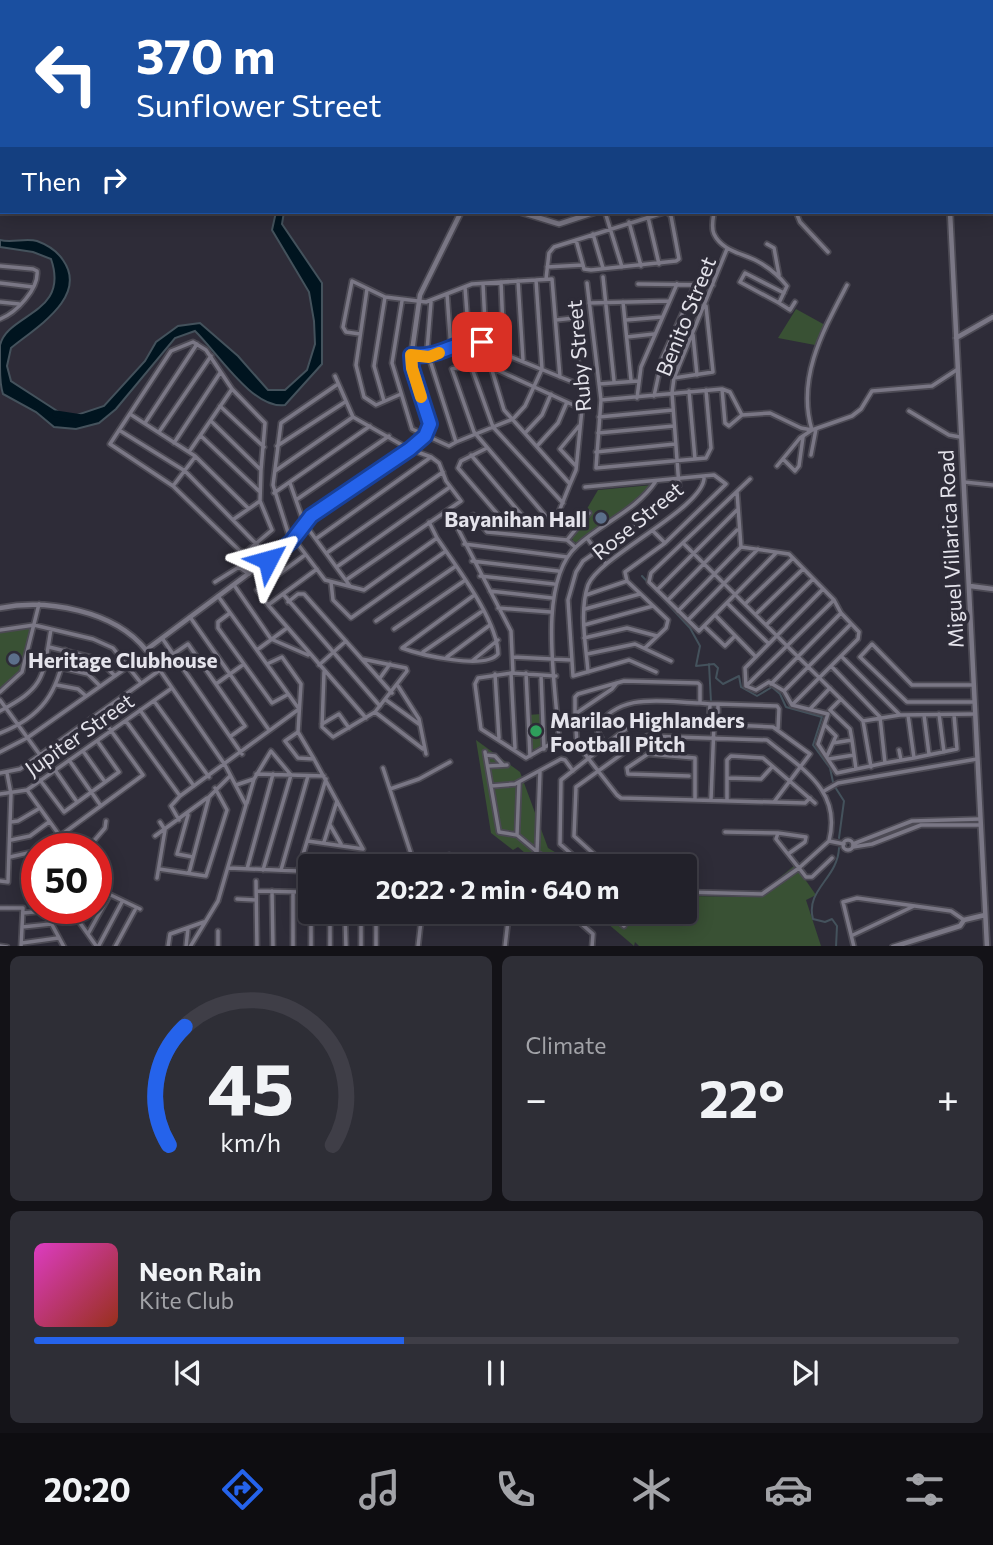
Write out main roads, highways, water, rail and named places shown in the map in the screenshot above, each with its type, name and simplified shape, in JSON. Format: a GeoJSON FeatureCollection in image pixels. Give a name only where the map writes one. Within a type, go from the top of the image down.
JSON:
{"type":"FeatureCollection","features":[{"type":"Feature","properties":{"kind":"main road"},"geometry":{"type":"LineString","coordinates":[[0,608],[39,604],[110,621],[128,632],[146,650],[293,541],[304,523],[410,449],[425,436],[430,424],[412,368],[411,355],[421,302],[425,287],[460,214]]}},
{"type":"Feature","properties":{"kind":"main road"},"geometry":{"type":"LineString","coordinates":[[526,214],[559,224],[590,214]]}},
{"type":"Feature","properties":{"kind":"main road","name":"Miguel Villarica Road"},"geometry":{"type":"LineString","coordinates":[[950,214],[987,946]]}},
{"type":"Feature","properties":{"kind":"main road"},"geometry":{"type":"LineString","coordinates":[[956,338],[993,317]]}},
{"type":"Feature","properties":{"kind":"main road"},"geometry":{"type":"LineString","coordinates":[[969,586],[993,589]]}},
{"type":"Feature","properties":{"kind":"main road"},"geometry":{"type":"LineString","coordinates":[[895,946],[960,926],[964,920],[985,915]]}},
{"type":"Feature","properties":{"kind":"water"},"geometry":{"type":"Polygon","coordinates":[[[276,214],[284,214],[282,224],[322,283],[322,364],[285,405],[273,404],[248,389],[195,331],[175,338],[116,409],[99,423],[76,429],[54,427],[36,412],[3,394],[0,345],[5,334],[45,302],[52,291],[55,277],[51,259],[33,252],[0,247],[0,240],[33,240],[45,244],[61,257],[69,274],[69,287],[64,299],[45,321],[11,348],[7,366],[11,381],[68,418],[104,406],[145,361],[156,342],[178,326],[200,323],[238,356],[268,390],[285,390],[307,370],[315,344],[314,321],[309,292],[272,230],[276,214]]]}},
{"type":"Feature","properties":{"kind":"waterway"},"geometry":{"type":"LineString","coordinates":[[56,414],[82,418]]}},
{"type":"Feature","properties":{"kind":"waterway"},"geometry":{"type":"LineString","coordinates":[[642,576],[690,628],[700,646],[696,666],[714,664],[718,668],[716,678],[723,684],[739,676],[741,687],[757,696],[772,687],[780,694],[786,707],[822,717],[813,745],[830,768],[833,782]]}},
{"type":"Feature","properties":{"kind":"waterway"},"geometry":{"type":"LineString","coordinates":[[709,664],[711,702]]}},
{"type":"Feature","properties":{"kind":"waterway"},"geometry":{"type":"LineString","coordinates":[[835,787],[844,801],[839,838]]}},
{"type":"Feature","properties":{"kind":"waterway"},"geometry":{"type":"LineString","coordinates":[[836,946],[837,926],[832,919],[825,922],[813,919],[812,909],[817,892],[833,868],[839,848]]}},
{"type":"Feature","properties":{"kind":"place","name":"Bayanihan Hall"},"geometry":{"type":"Point","coordinates":[601,518]}},
{"type":"Feature","properties":{"kind":"place","name":"Heritage Clubhouse"},"geometry":{"type":"Point","coordinates":[14,659]}},
{"type":"Feature","properties":{"kind":"place","name":"Marilao Highlanders Football Pitch"},"geometry":{"type":"Point","coordinates":[536,731]}}]}
